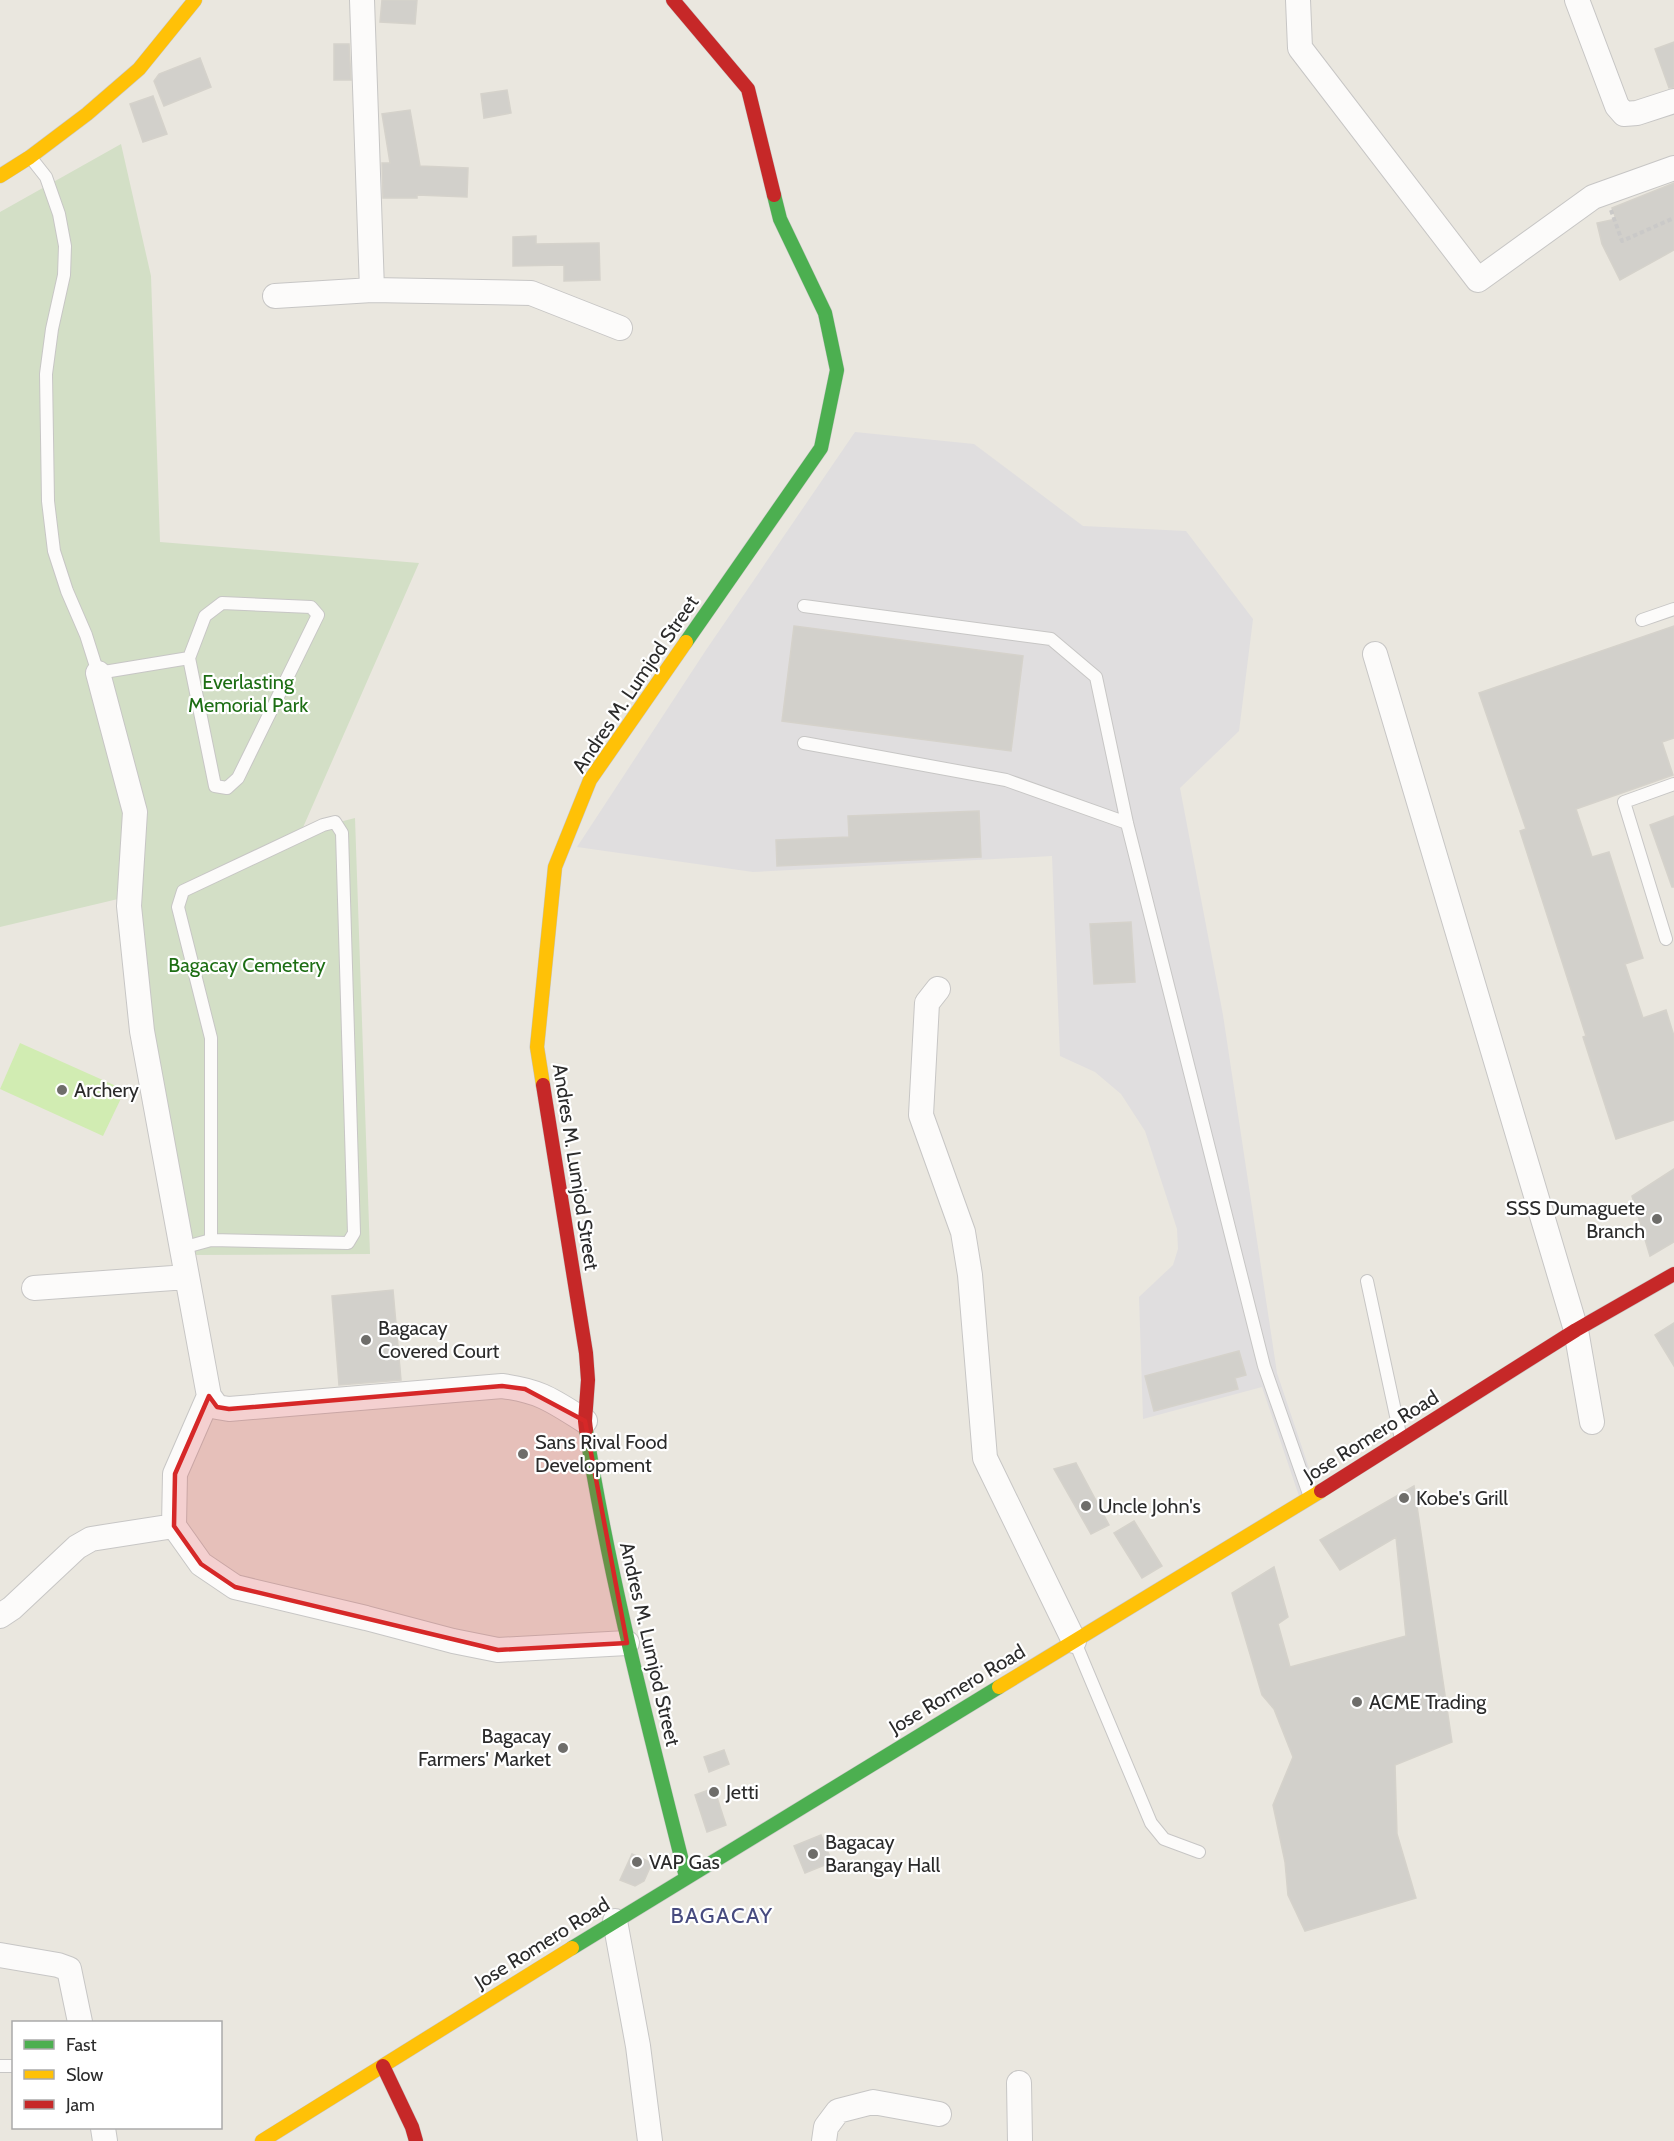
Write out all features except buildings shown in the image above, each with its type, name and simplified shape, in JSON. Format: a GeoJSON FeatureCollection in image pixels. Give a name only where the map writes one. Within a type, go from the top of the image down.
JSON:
{"type":"FeatureCollection","features":[{"type":"Feature","properties":{"kind":"main road"},"geometry":{"type":"LineString","coordinates":[[0,176],[30,158],[87,114],[139,69],[195,0]]}},
{"type":"Feature","properties":{"kind":"main road","name":"Andres M. Lumjod Street"},"geometry":{"type":"LineString","coordinates":[[672,0],[748,89],[780,219],[825,313],[837,370],[821,448],[590,780],[555,867],[537,1047],[586,1353],[588,1380],[585,1421],[627,1643],[686,1877]]}},
{"type":"Feature","properties":{"kind":"main road","name":"Jose Romero Road"},"geometry":{"type":"LineString","coordinates":[[262,2141],[686,1877],[1310,1498],[1576,1330],[1674,1274]]}},
{"type":"Feature","properties":{"kind":"main road"},"geometry":{"type":"LineString","coordinates":[[383,2066],[412,2127],[416,2141]]}},
{"type":"Feature","properties":{"kind":"street"},"geometry":{"type":"LineString","coordinates":[[362,0],[372,290]]}},
{"type":"Feature","properties":{"kind":"street"},"geometry":{"type":"LineString","coordinates":[[1298,0],[1300,48],[1478,280],[1593,197],[1674,168]]}},
{"type":"Feature","properties":{"kind":"street"},"geometry":{"type":"LineString","coordinates":[[1577,0],[1617,106],[1624,114],[1637,113],[1674,101]]}},
{"type":"Feature","properties":{"kind":"street"},"geometry":{"type":"LineString","coordinates":[[275,296],[372,290],[531,293],[620,328]]}},
{"type":"Feature","properties":{"kind":"street"},"geometry":{"type":"LineString","coordinates":[[1375,654],[1576,1330],[1592,1422]]}},
{"type":"Feature","properties":{"kind":"street"},"geometry":{"type":"LineString","coordinates":[[98,673],[135,812],[129,906],[142,1031],[208,1396],[217,1407],[229,1409],[502,1386],[543,1394],[585,1421]]}},
{"type":"Feature","properties":{"kind":"street"},"geometry":{"type":"LineString","coordinates":[[938,989],[927,1003],[921,1115],[963,1232],[970,1275],[985,1458],[1074,1641]]}},
{"type":"Feature","properties":{"kind":"street"},"geometry":{"type":"LineString","coordinates":[[34,1288],[187,1277]]}},
{"type":"Feature","properties":{"kind":"street"},"geometry":{"type":"LineString","coordinates":[[208,1396],[175,1474],[174,1526],[201,1564],[235,1587],[498,1650],[627,1643]]}},
{"type":"Feature","properties":{"kind":"street"},"geometry":{"type":"LineString","coordinates":[[0,1616],[12,1608],[77,1548],[91,1539],[174,1526]]}},
{"type":"Feature","properties":{"kind":"street"},"geometry":{"type":"LineString","coordinates":[[615,1921],[638,2046],[650,2141]]}},
{"type":"Feature","properties":{"kind":"street"},"geometry":{"type":"LineString","coordinates":[[0,1955],[69,1969],[80,2021]]}},
{"type":"Feature","properties":{"kind":"street"},"geometry":{"type":"LineString","coordinates":[[1019,2083],[1020,2141]]}},
{"type":"Feature","properties":{"kind":"street"},"geometry":{"type":"LineString","coordinates":[[824,2141],[826,2127],[838,2111],[873,2102],[939,2114]]}},
{"type":"Feature","properties":{"kind":"lane"},"geometry":{"type":"LineString","coordinates":[[30,158],[46,177],[59,214],[65,246],[64,275],[52,329],[46,374],[48,501],[54,552],[98,673],[189,658]]}},
{"type":"Feature","properties":{"kind":"lane"},"geometry":{"type":"LineString","coordinates":[[222,603],[312,607],[318,615],[238,778],[227,788],[215,786],[189,658],[205,616],[222,603]]}},
{"type":"Feature","properties":{"kind":"lane"},"geometry":{"type":"LineString","coordinates":[[804,606],[1051,639],[1096,677],[1127,823],[1264,1366],[1310,1498]]}},
{"type":"Feature","properties":{"kind":"lane"},"geometry":{"type":"LineString","coordinates":[[1642,620],[1674,609]]}},
{"type":"Feature","properties":{"kind":"lane"},"geometry":{"type":"LineString","coordinates":[[804,743],[1006,780],[1127,823]]}},
{"type":"Feature","properties":{"kind":"lane"},"geometry":{"type":"LineString","coordinates":[[1666,939],[1624,802],[1674,784]]}},
{"type":"Feature","properties":{"kind":"lane"},"geometry":{"type":"LineString","coordinates":[[182,1248],[211,1240],[348,1243],[354,1233],[342,832],[335,822],[323,825],[183,891],[178,907],[210,1038],[211,1240]]}},
{"type":"Feature","properties":{"kind":"lane"},"geometry":{"type":"LineString","coordinates":[[1367,1281],[1402,1440]]}},
{"type":"Feature","properties":{"kind":"lane"},"geometry":{"type":"LineString","coordinates":[[1074,1641],[1152,1823],[1164,1839],[1198,1852]]}},
{"type":"Feature","properties":{"kind":"path"},"geometry":{"type":"LineString","coordinates":[[1605,193],[1623,241],[1674,218]]}},
{"type":"Feature","properties":{"kind":"highlighted area"},"geometry":{"type":"Polygon","coordinates":[[[502,1386],[525,1389],[585,1421],[627,1643],[498,1650],[235,1587],[201,1564],[174,1526],[175,1474],[209,1396],[217,1407],[229,1409],[502,1386]]]}},
{"type":"Feature","properties":{"kind":"shaded area"},"geometry":{"type":"Polygon","coordinates":[[[855,432],[974,444],[1083,526],[1186,531],[1253,619],[1239,731],[1180,788],[1223,1015],[1277,1373],[1314,1483],[1299,1496],[1262,1387],[1143,1419],[1139,1297],[1173,1265],[1178,1249],[1177,1229],[1145,1131],[1121,1094],[1095,1072],[1060,1056],[1052,856],[753,872],[577,847],[706,650],[855,432]]]}},
{"type":"Feature","properties":{"kind":"green space"},"geometry":{"type":"Polygon","coordinates":[[[121,144],[151,276],[160,542],[419,563],[301,832],[355,818],[370,1254],[190,1255],[118,899],[0,927],[0,212],[121,144]]]}},
{"type":"Feature","properties":{"kind":"green space","name":"Archery"},"geometry":{"type":"Polygon","coordinates":[[[20,1043],[125,1090],[103,1136],[0,1089],[20,1043]]]}},
{"type":"Feature","properties":{"kind":"traffic: fast"},"geometry":{"type":"LineString","coordinates":[[686,642],[821,448],[837,370],[825,313],[780,219],[774,195]]}},
{"type":"Feature","properties":{"kind":"traffic: fast"},"geometry":{"type":"LineString","coordinates":[[586,1430],[618,1599],[686,1877]]}},
{"type":"Feature","properties":{"kind":"traffic: fast"},"geometry":{"type":"LineString","coordinates":[[572,1948],[999,1687]]}},
{"type":"Feature","properties":{"kind":"traffic: slow"},"geometry":{"type":"LineString","coordinates":[[0,176],[30,157],[87,114],[139,69],[195,0]]}},
{"type":"Feature","properties":{"kind":"traffic: slow"},"geometry":{"type":"LineString","coordinates":[[543,1085],[537,1047],[555,867],[590,780],[686,642]]}},
{"type":"Feature","properties":{"kind":"traffic: slow"},"geometry":{"type":"LineString","coordinates":[[999,1687],[1321,1491]]}},
{"type":"Feature","properties":{"kind":"traffic: slow"},"geometry":{"type":"LineString","coordinates":[[262,2141],[572,1948]]}},
{"type":"Feature","properties":{"kind":"traffic: jam"},"geometry":{"type":"LineString","coordinates":[[673,0],[748,89],[774,195]]}},
{"type":"Feature","properties":{"kind":"traffic: jam"},"geometry":{"type":"LineString","coordinates":[[543,1085],[586,1353],[588,1380],[586,1430]]}},
{"type":"Feature","properties":{"kind":"traffic: jam"},"geometry":{"type":"LineString","coordinates":[[1321,1491],[1576,1330],[1674,1274]]}},
{"type":"Feature","properties":{"kind":"traffic: jam"},"geometry":{"type":"LineString","coordinates":[[383,2066],[412,2127],[416,2141]]}},
{"type":"Feature","properties":{"kind":"place","name":"Archery"},"geometry":{"type":"Point","coordinates":[62,1090]}},
{"type":"Feature","properties":{"kind":"place","name":"SSS Dumaguete Branch"},"geometry":{"type":"Point","coordinates":[1657,1219]}},
{"type":"Feature","properties":{"kind":"place","name":"Bagacay Covered Court"},"geometry":{"type":"Point","coordinates":[366,1340]}},
{"type":"Feature","properties":{"kind":"place","name":"Sans Rival Food Development"},"geometry":{"type":"Point","coordinates":[523,1454]}},
{"type":"Feature","properties":{"kind":"place","name":"Kobe's Grill"},"geometry":{"type":"Point","coordinates":[1404,1498]}},
{"type":"Feature","properties":{"kind":"place","name":"Uncle John's"},"geometry":{"type":"Point","coordinates":[1086,1506]}},
{"type":"Feature","properties":{"kind":"place","name":"ACME Trading"},"geometry":{"type":"Point","coordinates":[1357,1702]}},
{"type":"Feature","properties":{"kind":"place","name":"Bagacay Farmers' Market"},"geometry":{"type":"Point","coordinates":[563,1748]}},
{"type":"Feature","properties":{"kind":"place","name":"Jetti"},"geometry":{"type":"Point","coordinates":[714,1792]}},
{"type":"Feature","properties":{"kind":"place","name":"Bagacay Barangay Hall"},"geometry":{"type":"Point","coordinates":[813,1854]}},
{"type":"Feature","properties":{"kind":"place","name":"VAP Gas"},"geometry":{"type":"Point","coordinates":[637,1862]}},
{"type":"Feature","properties":{"kind":"district","name":"BAGACAY"},"geometry":{"type":"Point","coordinates":[722,1915]}},
{"type":"Feature","properties":{"kind":"park label","name":"Everlasting Memorial Park"},"geometry":{"type":"Point","coordinates":[248,694]}},
{"type":"Feature","properties":{"kind":"park label","name":"Bagacay Cemetery"},"geometry":{"type":"Point","coordinates":[247,965]}}]}
